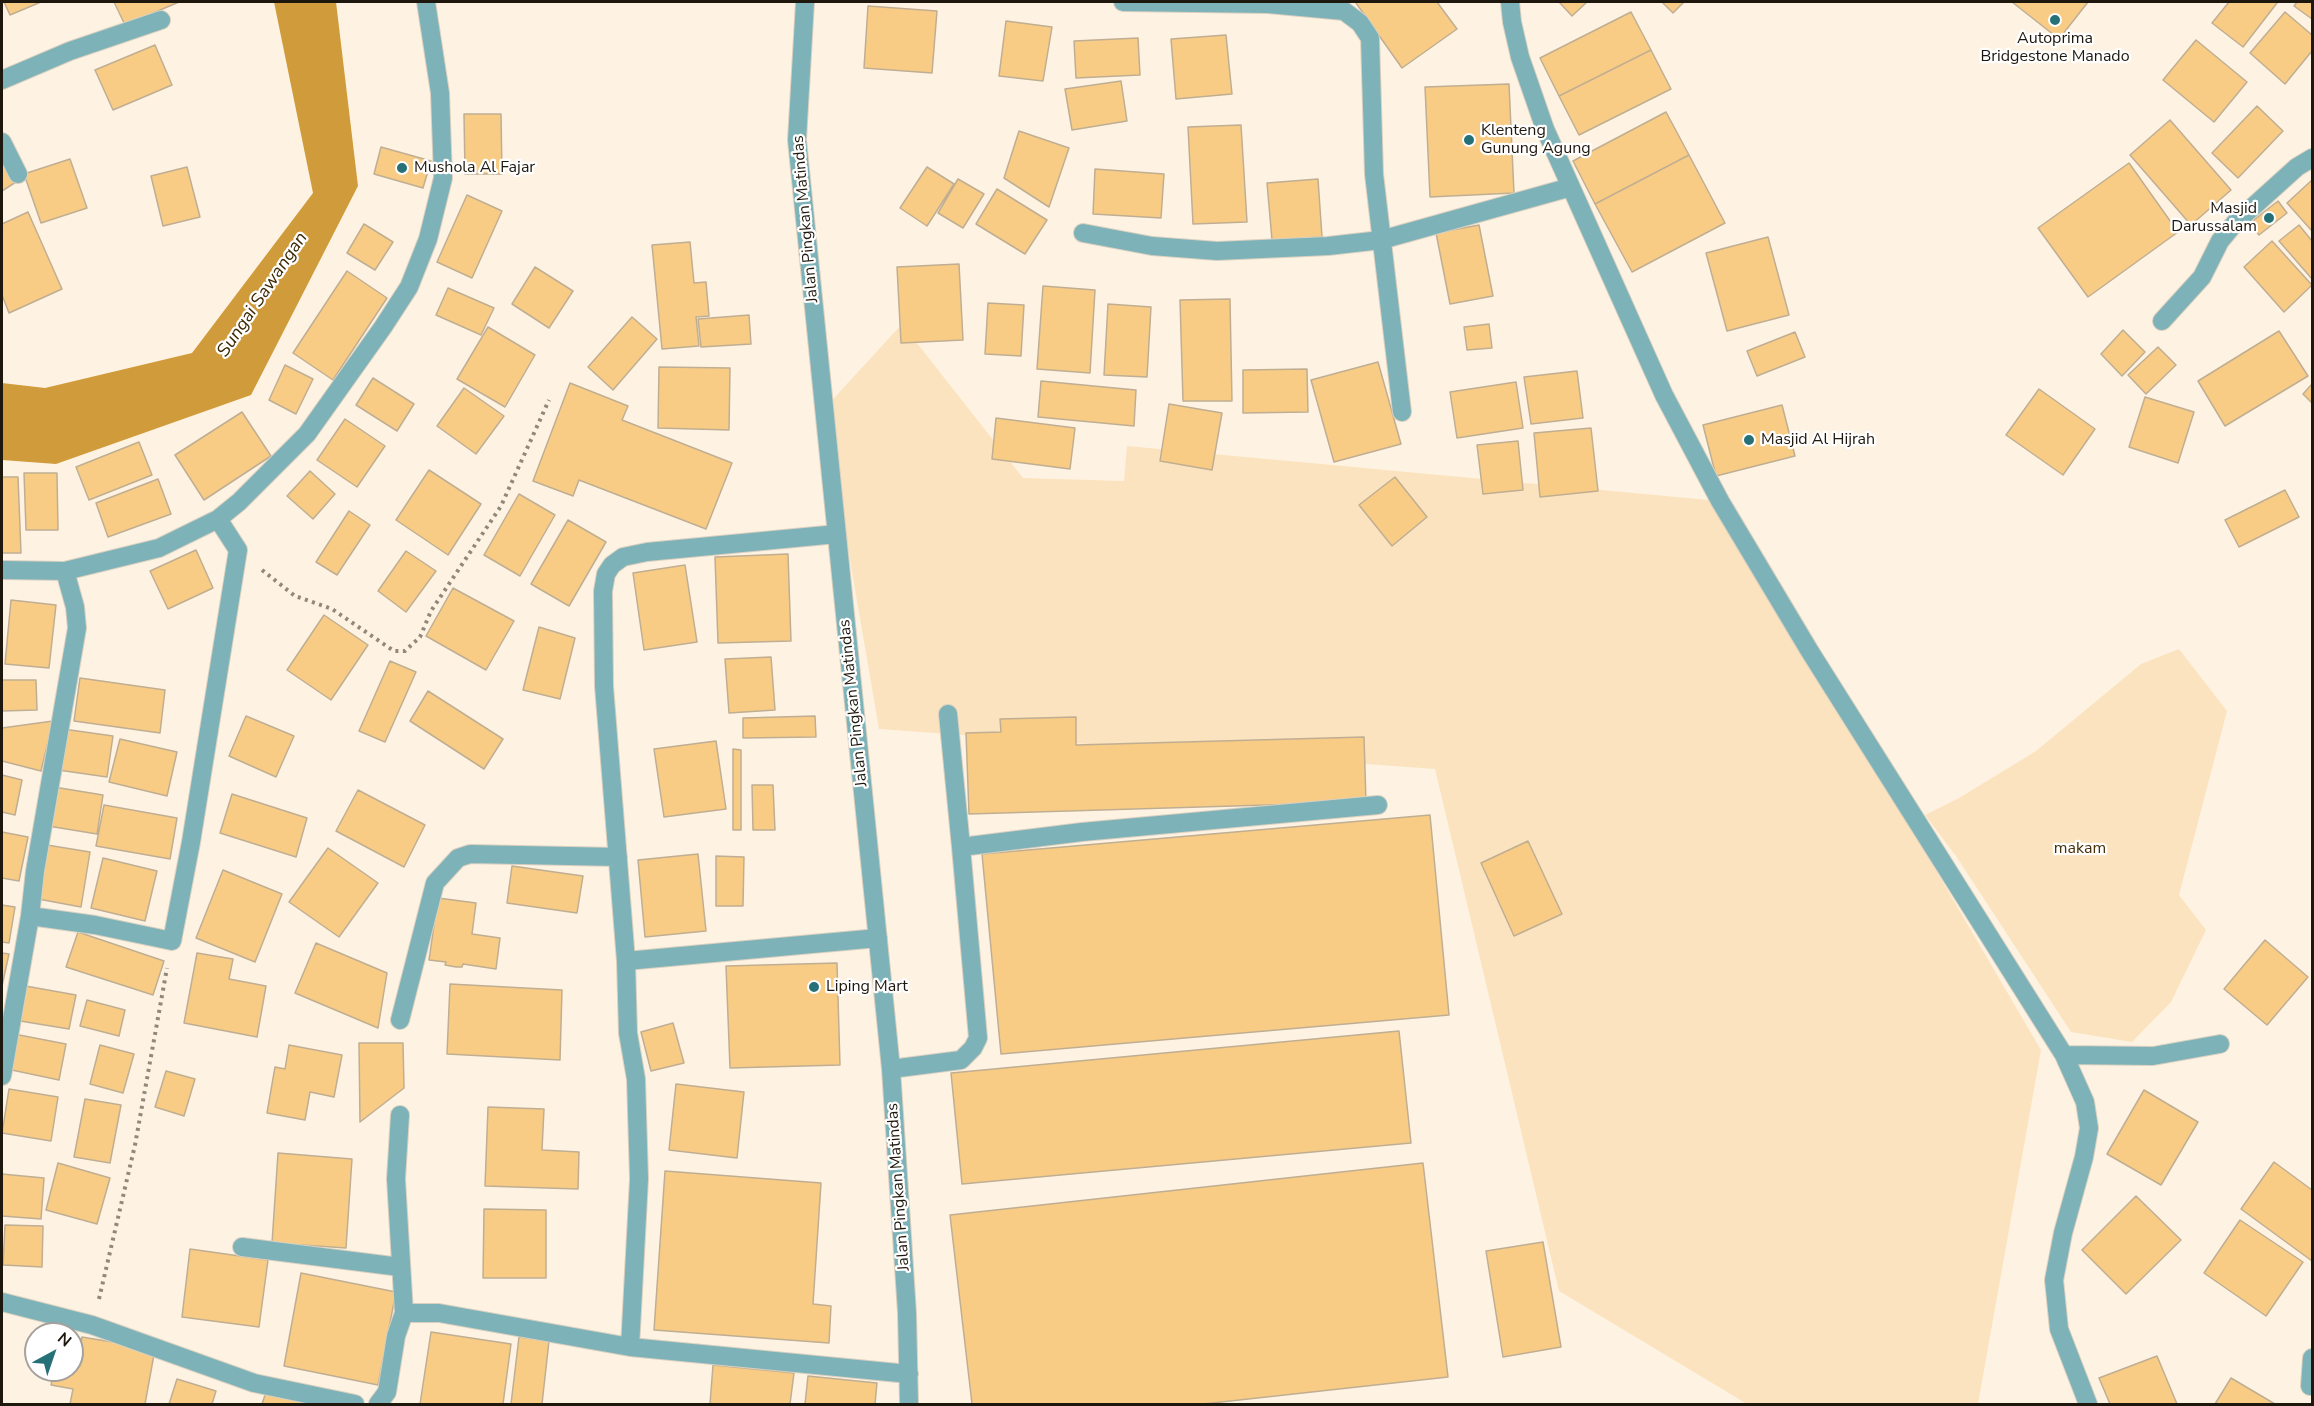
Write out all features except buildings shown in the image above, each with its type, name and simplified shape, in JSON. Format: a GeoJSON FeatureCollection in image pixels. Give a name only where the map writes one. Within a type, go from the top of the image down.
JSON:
{"type":"FeatureCollection","features":[{"type":"Feature","properties":{"kind":"street"},"geometry":{"type":"LineString","coordinates":[[2,570],[65,571],[159,548],[218,519],[239,502],[308,434],[409,287],[428,239],[443,178],[440,93],[426,2]]}},
{"type":"Feature","properties":{"kind":"street","name":"Jalan Pingkan Matindas"},"geometry":{"type":"LineString","coordinates":[[805,2],[797,140],[891,1069],[909,1404]]}},
{"type":"Feature","properties":{"kind":"street"},"geometry":{"type":"LineString","coordinates":[[1123,2],[1268,4],[1344,11],[1360,23],[1370,38],[1374,174],[1402,412]]}},
{"type":"Feature","properties":{"kind":"street"},"geometry":{"type":"LineString","coordinates":[[1510,2],[1512,22],[1531,93],[1664,395],[1720,501],[1809,650],[2064,1055],[2085,1102],[2088,1128],[2084,1157],[2063,1233],[2054,1280],[2059,1329],[2088,1404]]}},
{"type":"Feature","properties":{"kind":"street"},"geometry":{"type":"LineString","coordinates":[[2,80],[70,51],[161,20]]}},
{"type":"Feature","properties":{"kind":"street"},"geometry":{"type":"LineString","coordinates":[[2,142],[18,174]]}},
{"type":"Feature","properties":{"kind":"street"},"geometry":{"type":"LineString","coordinates":[[2162,321],[2202,277],[2220,241],[2235,223],[2297,167],[2313,158]]}},
{"type":"Feature","properties":{"kind":"street"},"geometry":{"type":"LineString","coordinates":[[1083,233],[1152,246],[1217,250],[1328,246],[1381,240],[1571,187]]}},
{"type":"Feature","properties":{"kind":"street"},"geometry":{"type":"LineString","coordinates":[[30,916],[95,925],[172,941],[191,842],[238,550],[218,519]]}},
{"type":"Feature","properties":{"kind":"street"},"geometry":{"type":"LineString","coordinates":[[630,1347],[639,1179],[636,1079],[628,1033],[626,960],[604,686],[603,591],[606,574],[623,556],[837,534]]}},
{"type":"Feature","properties":{"kind":"street"},"geometry":{"type":"LineString","coordinates":[[2,1076],[77,628],[75,607],[65,571]]}},
{"type":"Feature","properties":{"kind":"street"},"geometry":{"type":"LineString","coordinates":[[891,1069],[961,1060],[978,1038],[948,714]]}},
{"type":"Feature","properties":{"kind":"street"},"geometry":{"type":"LineString","coordinates":[[961,847],[1094,831],[1378,805]]}},
{"type":"Feature","properties":{"kind":"street"},"geometry":{"type":"LineString","coordinates":[[400,1020],[435,883],[458,858],[470,854],[618,857]]}},
{"type":"Feature","properties":{"kind":"street"},"geometry":{"type":"LineString","coordinates":[[626,960],[878,938]]}},
{"type":"Feature","properties":{"kind":"street"},"geometry":{"type":"LineString","coordinates":[[2064,1055],[2152,1056],[2220,1044]]}},
{"type":"Feature","properties":{"kind":"street"},"geometry":{"type":"LineString","coordinates":[[378,1404],[387,1392],[396,1336],[404,1313],[396,1179],[400,1115]]}},
{"type":"Feature","properties":{"kind":"street"},"geometry":{"type":"LineString","coordinates":[[242,1247],[400,1267]]}},
{"type":"Feature","properties":{"kind":"street"},"geometry":{"type":"LineString","coordinates":[[2,1302],[92,1325],[254,1383],[355,1404]]}},
{"type":"Feature","properties":{"kind":"street"},"geometry":{"type":"LineString","coordinates":[[404,1313],[439,1313],[630,1347],[909,1374]]}},
{"type":"Feature","properties":{"kind":"street"},"geometry":{"type":"LineString","coordinates":[[2310,1386],[2313,1358]]}},
{"type":"Feature","properties":{"kind":"path"},"geometry":{"type":"LineString","coordinates":[[238,550],[295,596],[332,609],[394,651],[405,651],[420,637],[431,611],[501,506],[549,400]]}},
{"type":"Feature","properties":{"kind":"path"},"geometry":{"type":"LineString","coordinates":[[92,1325],[135,1145],[172,941]]}},
{"type":"Feature","properties":{"kind":"green space"},"geometry":{"type":"Polygon","coordinates":[[[902,324],[1023,478],[1124,481],[1127,446],[1720,501],[2041,1050],[1978,1404],[1747,1404],[1559,1291],[1435,769],[879,729],[824,409],[902,324]]]}},
{"type":"Feature","properties":{"kind":"green space","name":"makam"},"geometry":{"type":"Polygon","coordinates":[[[2179,649],[2227,711],[2179,895],[2206,930],[2171,1002],[2132,1042],[2071,1032],[1956,856],[1925,815],[1959,798],[2036,751],[2141,664],[2179,649]]]}},
{"type":"Feature","properties":{"kind":"water","name":"Sungai Sawangan"},"geometry":{"type":"Polygon","coordinates":[[[274,2],[336,2],[358,186],[251,395],[56,464],[2,460],[2,383],[45,388],[192,353],[313,193],[274,2]]]}},
{"type":"Feature","properties":{"kind":"place","name":"Autoprima Bridgestone Manado"},"geometry":{"type":"Point","coordinates":[2055,20]}},
{"type":"Feature","properties":{"kind":"place","name":"Klenteng Gunung Agung"},"geometry":{"type":"Point","coordinates":[1469,140]}},
{"type":"Feature","properties":{"kind":"place","name":"Mushola Al Fajar"},"geometry":{"type":"Point","coordinates":[402,168]}},
{"type":"Feature","properties":{"kind":"place","name":"Masjid Darussalam"},"geometry":{"type":"Point","coordinates":[2269,218]}},
{"type":"Feature","properties":{"kind":"place","name":"Masjid Al Hijrah"},"geometry":{"type":"Point","coordinates":[1749,440]}},
{"type":"Feature","properties":{"kind":"place","name":"Liping Mart"},"geometry":{"type":"Point","coordinates":[814,987]}}]}
